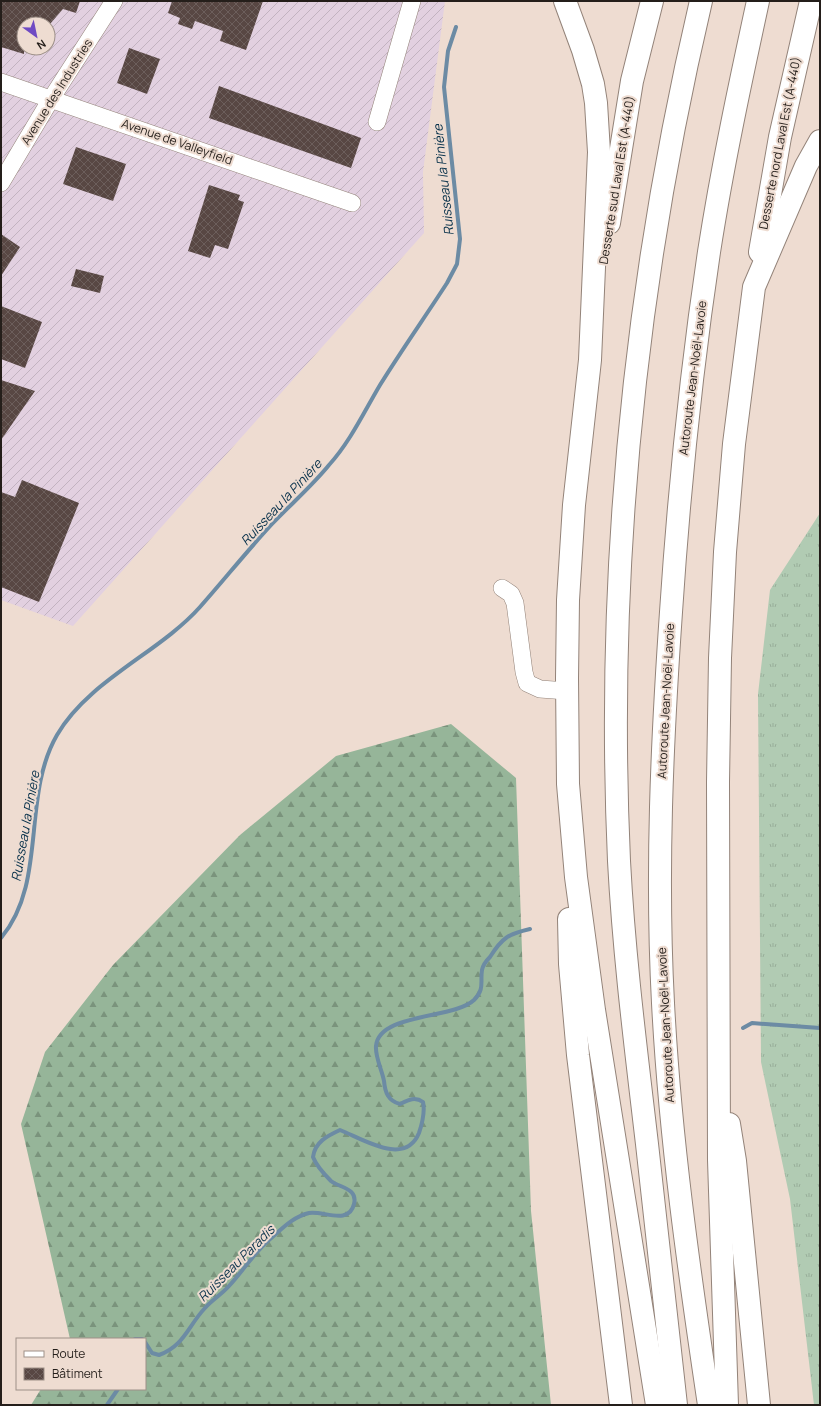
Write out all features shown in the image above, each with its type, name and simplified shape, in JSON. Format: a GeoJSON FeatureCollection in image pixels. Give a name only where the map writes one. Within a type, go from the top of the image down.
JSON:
{"type":"FeatureCollection","features":[{"type":"Feature","properties":{"kind":"highway"},"geometry":{"type":"LineString","coordinates":[[565,1],[589,68],[597,118],[598,195],[590,360],[574,505],[568,600],[568,784],[566,827],[574,1008],[592,1173],[621,1405]]}},
{"type":"Feature","properties":{"kind":"highway","name":"Desserte sud Laval Est (A-440)"},"geometry":{"type":"LineString","coordinates":[[590,360],[610,214],[627,107],[652,1]]}},
{"type":"Feature","properties":{"kind":"highway"},"geometry":{"type":"LineString","coordinates":[[676,1405],[634,1033],[624,928],[617,788],[616,688],[625,504],[645,297],[670,146],[701,1]]}},
{"type":"Feature","properties":{"kind":"highway","name":"Autoroute Jean-Noël-Lavoie"},"geometry":{"type":"LineString","coordinates":[[708,1405],[687,1253],[668,1073],[661,931],[660,791],[664,711],[679,502],[693,369],[708,257],[724,161],[758,1]]}},
{"type":"Feature","properties":{"kind":"highway","name":"Desserte nord Laval Est (A-440)"},"geometry":{"type":"LineString","coordinates":[[754,287],[780,137],[811,1]]}},
{"type":"Feature","properties":{"kind":"highway"},"geometry":{"type":"LineString","coordinates":[[726,1405],[719,1209],[718,782],[722,614],[731,478],[754,287],[806,166],[820,141]]}},
{"type":"Feature","properties":{"kind":"highway"},"geometry":{"type":"LineString","coordinates":[[568,784],[576,877],[594,1010],[657,1405]]}},
{"type":"Feature","properties":{"kind":"highway"},"geometry":{"type":"LineString","coordinates":[[718,1062],[735,1161],[759,1405]]}},
{"type":"Feature","properties":{"kind":"street","name":"Avenue des Industries"},"geometry":{"type":"LineString","coordinates":[[1,183],[51,99],[114,1]]}},
{"type":"Feature","properties":{"kind":"street"},"geometry":{"type":"LineString","coordinates":[[377,122],[412,1]]}},
{"type":"Feature","properties":{"kind":"street","name":"Avenue de Valleyfield"},"geometry":{"type":"LineString","coordinates":[[1,82],[352,203]]}},
{"type":"Feature","properties":{"kind":"street"},"geometry":{"type":"LineString","coordinates":[[502,588],[511,594],[515,603],[524,672],[527,683],[540,689],[567,691]]}},
{"type":"Feature","properties":{"kind":"shaded area"},"geometry":{"type":"Polygon","coordinates":[[[1,1],[445,1],[423,172],[424,233],[73,626],[1,600],[1,1]]]}},
{"type":"Feature","properties":{"kind":"green space"},"geometry":{"type":"Polygon","coordinates":[[[820,513],[820,1405],[814,1405],[790,1199],[761,1062],[758,694],[770,590],[820,513]]]}},
{"type":"Feature","properties":{"kind":"green space"},"geometry":{"type":"Polygon","coordinates":[[[451,724],[516,778],[531,1211],[551,1405],[31,1405],[40,1390],[146,1390],[146,1338],[70,1338],[21,1124],[45,1052],[113,965],[240,835],[336,756],[451,724]]]}},
{"type":"Feature","properties":{"kind":"building"},"geometry":{"type":"Polygon","coordinates":[[[1,1],[80,1],[76,13],[63,9],[56,17],[16,16],[16,52],[1,47],[1,1]]]}},
{"type":"Feature","properties":{"kind":"building"},"geometry":{"type":"Polygon","coordinates":[[[172,1],[263,1],[246,50],[220,41],[223,31],[195,21],[192,29],[178,24],[180,18],[168,13],[172,1]]]}},
{"type":"Feature","properties":{"kind":"building"},"geometry":{"type":"Polygon","coordinates":[[[129,48],[160,59],[147,94],[117,83],[129,48]]]}},
{"type":"Feature","properties":{"kind":"building"},"geometry":{"type":"Polygon","coordinates":[[[219,86],[361,138],[351,168],[209,118],[219,86]]]}},
{"type":"Feature","properties":{"kind":"building"},"geometry":{"type":"Polygon","coordinates":[[[76,147],[126,164],[113,201],[63,184],[76,147]]]}},
{"type":"Feature","properties":{"kind":"building"},"geometry":{"type":"Polygon","coordinates":[[[209,185],[240,195],[238,200],[244,202],[228,249],[215,245],[210,258],[188,251],[209,185]]]}},
{"type":"Feature","properties":{"kind":"building"},"geometry":{"type":"Polygon","coordinates":[[[1,234],[20,247],[1,276],[1,234]]]}},
{"type":"Feature","properties":{"kind":"building"},"geometry":{"type":"Polygon","coordinates":[[[76,269],[104,276],[100,293],[71,286],[76,269]]]}},
{"type":"Feature","properties":{"kind":"building"},"geometry":{"type":"Polygon","coordinates":[[[1,306],[42,322],[25,368],[1,359],[1,306]]]}},
{"type":"Feature","properties":{"kind":"building"},"geometry":{"type":"Polygon","coordinates":[[[1,380],[35,391],[1,440],[1,380]]]}},
{"type":"Feature","properties":{"kind":"building"},"geometry":{"type":"Polygon","coordinates":[[[22,480],[79,503],[39,602],[1,587],[1,492],[15,497],[22,480]]]}},
{"type":"Feature","properties":{"kind":"waterway","name":"Ruisseau la Pinière"},"geometry":{"type":"LineString","coordinates":[[1,938],[15,916],[25,891],[30,866],[40,785],[46,759],[57,735],[87,698],[105,682],[165,639],[200,607],[272,524],[309,488],[337,456],[344,447],[380,385],[447,283],[457,264],[460,239],[444,87],[448,51],[456,27]]}},
{"type":"Feature","properties":{"kind":"waterway","name":"Ruisseau Paradis"},"geometry":{"type":"LineString","coordinates":[[146,1344],[152,1353],[159,1355],[180,1341],[205,1308],[229,1286],[258,1251],[282,1228],[292,1221],[309,1213],[341,1216],[351,1211],[355,1199],[351,1192],[331,1181],[314,1160],[314,1152],[319,1143],[326,1137],[340,1130],[383,1148],[404,1148],[413,1143],[419,1133],[423,1118],[423,1102],[420,1100],[414,1099],[400,1104],[396,1103],[388,1096],[376,1050],[380,1035],[403,1022],[451,1011],[474,1000],[481,989],[483,966],[498,945],[511,935],[530,929]]}},
{"type":"Feature","properties":{"kind":"waterway","name":"Ruisseau Paradis"},"geometry":{"type":"LineString","coordinates":[[743,1028],[752,1023],[820,1028]]}},
{"type":"Feature","properties":{"kind":"waterway","name":"Ruisseau Paradis"},"geometry":{"type":"LineString","coordinates":[[107,1405],[117,1390]]}}]}
